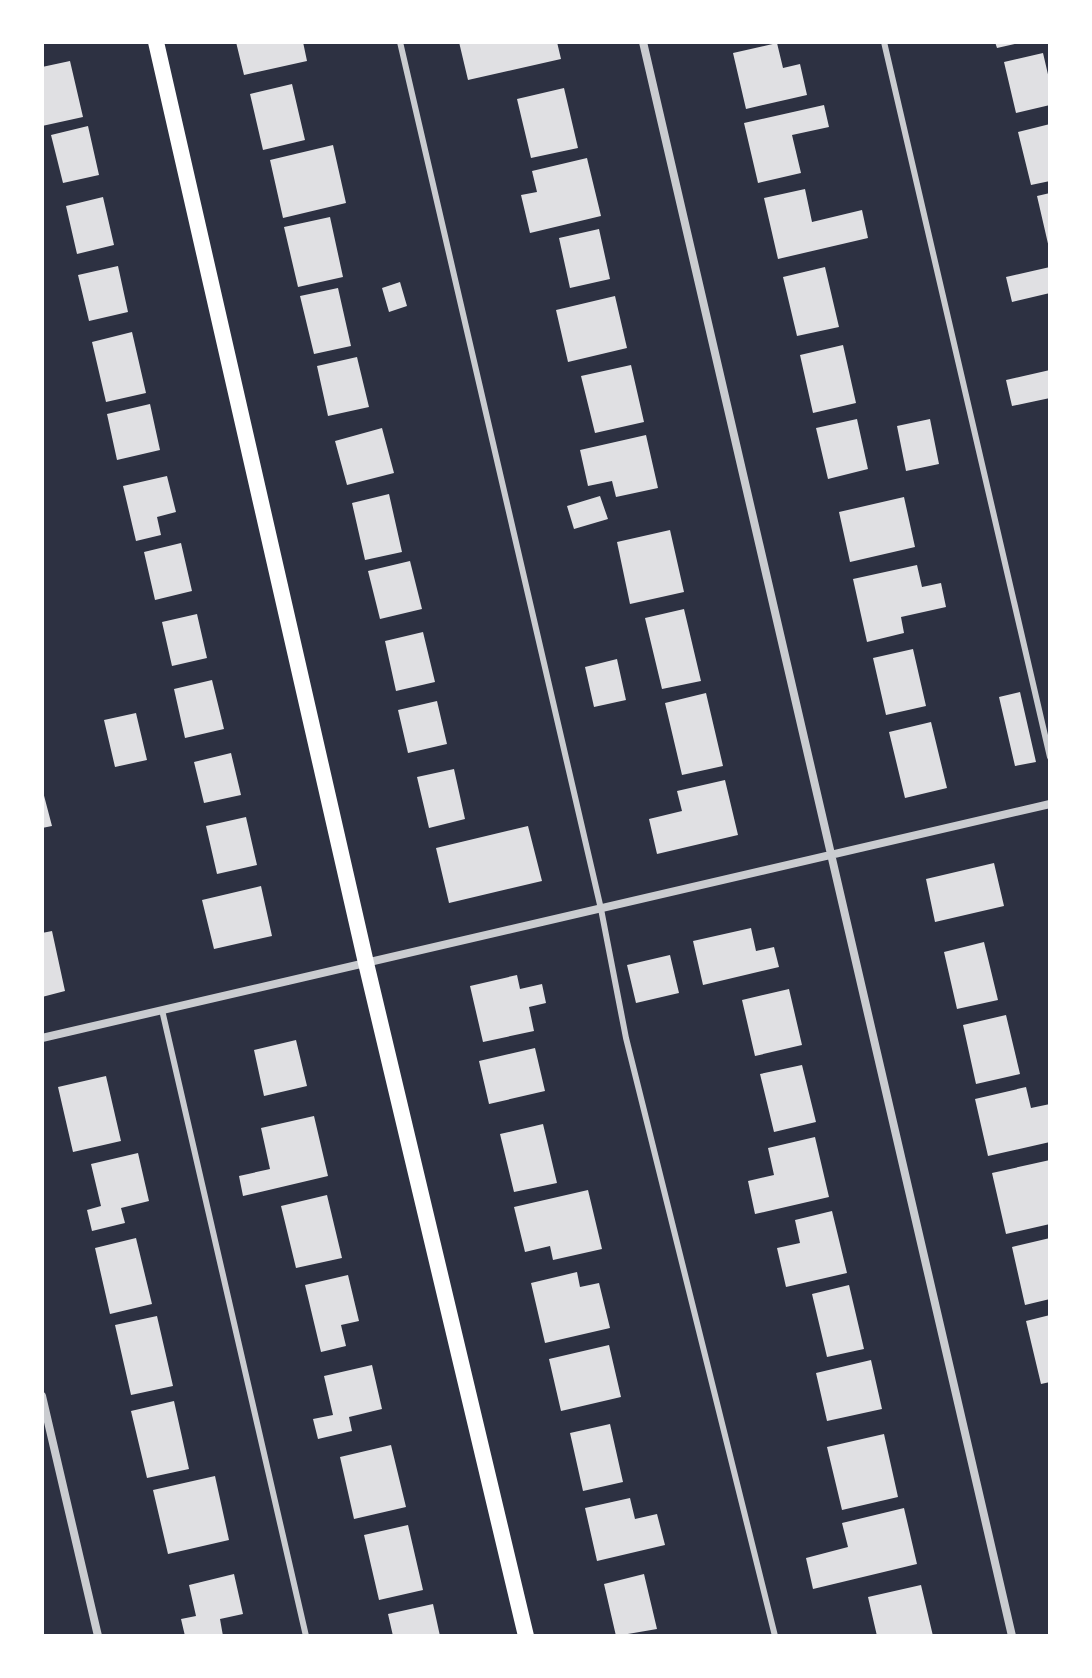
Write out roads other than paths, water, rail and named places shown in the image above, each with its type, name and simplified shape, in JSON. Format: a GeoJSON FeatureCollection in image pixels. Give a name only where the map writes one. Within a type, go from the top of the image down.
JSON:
{"type":"FeatureCollection","features":[{"type":"Feature","properties":{"kind":"main road"},"geometry":{"type":"LineString","coordinates":[[156,42],[366,963],[526,1636]]}},
{"type":"Feature","properties":{"kind":"street"},"geometry":{"type":"LineString","coordinates":[[643,42],[1012,1636]]}},
{"type":"Feature","properties":{"kind":"street"},"geometry":{"type":"LineString","coordinates":[[42,1038],[1050,804]]}},
{"type":"Feature","properties":{"kind":"street"},"geometry":{"type":"LineString","coordinates":[[42,1396],[98,1636]]}},
{"type":"Feature","properties":{"kind":"lane"},"geometry":{"type":"LineString","coordinates":[[400,42],[601,909],[626,1038],[775,1636]]}},
{"type":"Feature","properties":{"kind":"lane"},"geometry":{"type":"LineString","coordinates":[[884,42],[1050,757]]}},
{"type":"Feature","properties":{"kind":"lane"},"geometry":{"type":"LineString","coordinates":[[162,1010],[306,1636]]}}]}
